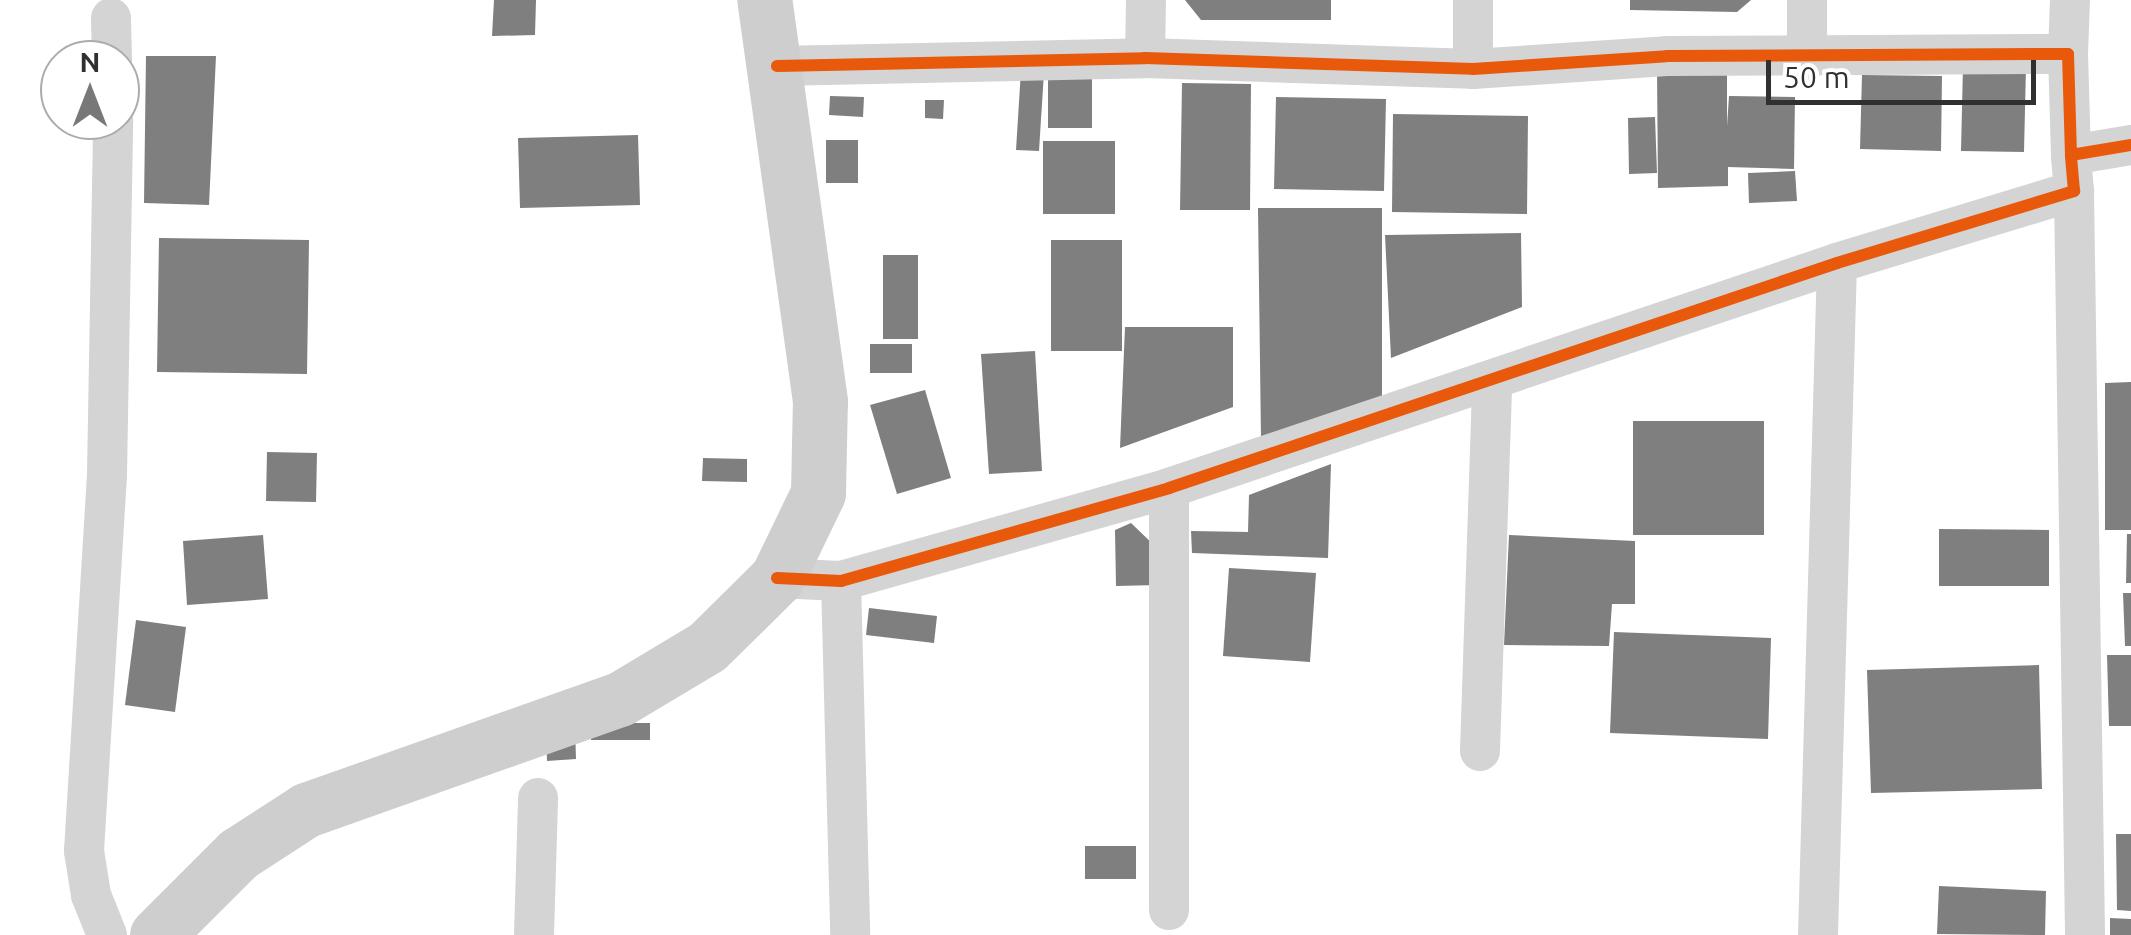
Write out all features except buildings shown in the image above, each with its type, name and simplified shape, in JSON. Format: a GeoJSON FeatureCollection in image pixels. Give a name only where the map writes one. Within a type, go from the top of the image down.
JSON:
{"type":"FeatureCollection","features":[{"type":"Feature","properties":{"kind":"main road"},"geometry":{"type":"LineString","coordinates":[[157,935],[238,854],[306,810],[620,699],[706,647],[777,578],[818,493],[820,401],[777,66],[764,0]]}},
{"type":"Feature","properties":{"kind":"street"},"geometry":{"type":"LineString","coordinates":[[1145,58],[1146,0]]}},
{"type":"Feature","properties":{"kind":"street"},"geometry":{"type":"LineString","coordinates":[[1473,68],[1474,0]]}},
{"type":"Feature","properties":{"kind":"street"},"geometry":{"type":"LineString","coordinates":[[1807,0],[1807,60]]}},
{"type":"Feature","properties":{"kind":"street"},"geometry":{"type":"LineString","coordinates":[[2070,0],[2085,935]]}},
{"type":"Feature","properties":{"kind":"street"},"geometry":{"type":"LineString","coordinates":[[112,18],[112,40]]}},
{"type":"Feature","properties":{"kind":"street"},"geometry":{"type":"LineString","coordinates":[[777,66],[1145,58],[1473,68],[1668,56],[1807,60],[2068,54]]}},
{"type":"Feature","properties":{"kind":"street"},"geometry":{"type":"LineString","coordinates":[[108,935],[90,895],[84,850],[107,475],[113,140]]}},
{"type":"Feature","properties":{"kind":"street"},"geometry":{"type":"LineString","coordinates":[[777,578],[841,581],[1168,488],[1492,382],[1837,262],[2073,173],[2131,144]]}},
{"type":"Feature","properties":{"kind":"street"},"geometry":{"type":"LineString","coordinates":[[1818,935],[1837,262]]}},
{"type":"Feature","properties":{"kind":"street"},"geometry":{"type":"LineString","coordinates":[[1480,750],[1492,382]]}},
{"type":"Feature","properties":{"kind":"street"},"geometry":{"type":"LineString","coordinates":[[1168,488],[1168,910]]}},
{"type":"Feature","properties":{"kind":"street"},"geometry":{"type":"LineString","coordinates":[[841,581],[850,935]]}},
{"type":"Feature","properties":{"kind":"street"},"geometry":{"type":"LineString","coordinates":[[534,935],[538,798]]}},
{"type":"Feature","properties":{"kind":"cycle path"},"geometry":{"type":"LineString","coordinates":[[777,66],[1145,58],[1473,69],[1667,56],[2068,54],[2071,155],[2131,145]]}},
{"type":"Feature","properties":{"kind":"cycle path"},"geometry":{"type":"LineString","coordinates":[[777,578],[841,581],[1169,488],[1837,263],[2074,191],[2071,155]]}}]}
